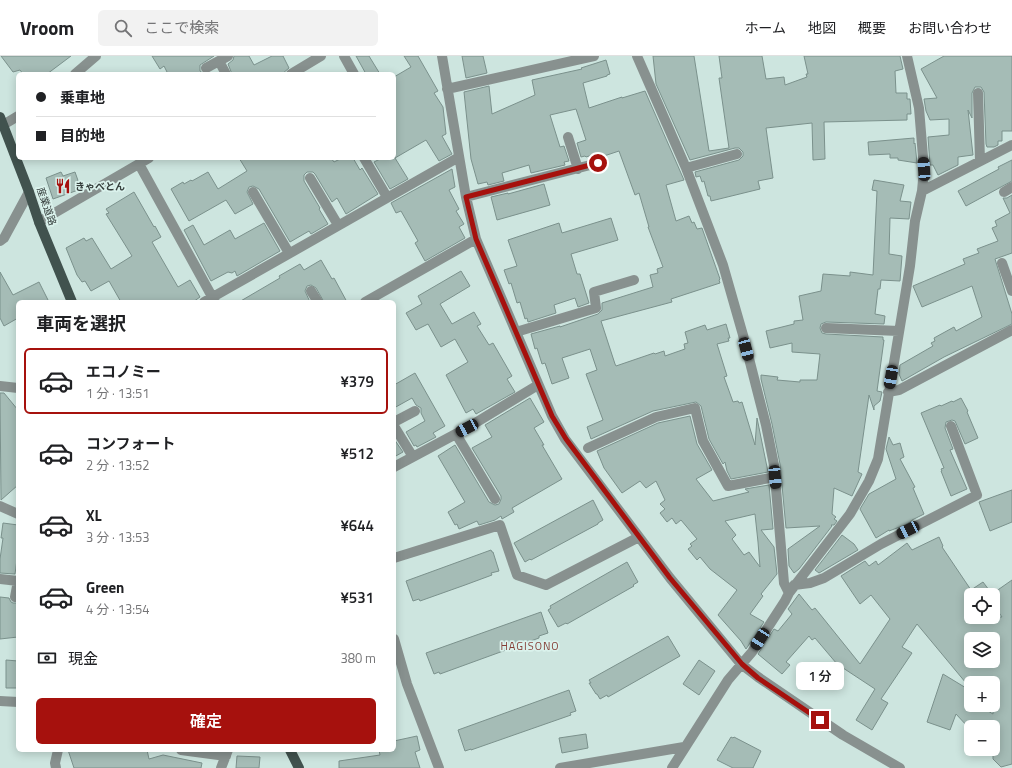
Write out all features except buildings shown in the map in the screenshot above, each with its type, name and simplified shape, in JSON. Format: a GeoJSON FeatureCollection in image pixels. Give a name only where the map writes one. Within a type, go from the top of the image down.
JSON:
{"type":"FeatureCollection","features":[{"type":"Feature","properties":{"kind":"main road","name":"産業道路"},"geometry":{"type":"LineString","coordinates":[[1,121],[16,159]]}},
{"type":"Feature","properties":{"kind":"main road","name":"産業道路"},"geometry":{"type":"LineString","coordinates":[[16,160],[39,222],[71,300]]}},
{"type":"Feature","properties":{"kind":"main road"},"geometry":{"type":"LineString","coordinates":[[291,752],[299,768]]}},
{"type":"Feature","properties":{"kind":"street"},"geometry":{"type":"LineString","coordinates":[[76,72],[96,56]]}},
{"type":"Feature","properties":{"kind":"street"},"geometry":{"type":"LineString","coordinates":[[294,72],[319,56]]}},
{"type":"Feature","properties":{"kind":"street"},"geometry":{"type":"LineString","coordinates":[[344,56],[353,72]]}},
{"type":"Feature","properties":{"kind":"street"},"geometry":{"type":"LineString","coordinates":[[442,56],[466,197],[476,239],[538,385],[552,416],[566,439],[670,578],[742,664],[758,678],[843,735],[900,768]]}},
{"type":"Feature","properties":{"kind":"street"},"geometry":{"type":"LineString","coordinates":[[447,89],[594,56]]}},
{"type":"Feature","properties":{"kind":"street"},"geometry":{"type":"LineString","coordinates":[[637,56],[686,168],[723,265],[766,425],[774,465],[784,583],[791,589]]}},
{"type":"Feature","properties":{"kind":"street"},"geometry":{"type":"LineString","coordinates":[[672,768],[728,680],[752,652],[785,601],[791,589],[850,514],[869,482],[878,459],[898,331],[910,266],[915,221],[922,191],[924,169],[919,108],[907,56]]}},
{"type":"Feature","properties":{"kind":"street"},"geometry":{"type":"LineString","coordinates":[[206,68],[224,58],[226,72]]}},
{"type":"Feature","properties":{"kind":"street"},"geometry":{"type":"LineString","coordinates":[[978,93],[980,161]]}},
{"type":"Feature","properties":{"kind":"street"},"geometry":{"type":"LineString","coordinates":[[1,121],[16,117]]}},
{"type":"Feature","properties":{"kind":"street"},"geometry":{"type":"LineString","coordinates":[[568,137],[578,169]]}},
{"type":"Feature","properties":{"kind":"street"},"geometry":{"type":"LineString","coordinates":[[922,191],[1011,147]]}},
{"type":"Feature","properties":{"kind":"street"},"geometry":{"type":"LineString","coordinates":[[686,168],[737,154]]}},
{"type":"Feature","properties":{"kind":"street"},"geometry":{"type":"LineString","coordinates":[[139,164],[210,300],[289,253],[459,157]]}},
{"type":"Feature","properties":{"kind":"street"},"geometry":{"type":"LineString","coordinates":[[39,222],[146,160]]}},
{"type":"Feature","properties":{"kind":"street"},"geometry":{"type":"LineString","coordinates":[[365,160],[387,198]]}},
{"type":"Feature","properties":{"kind":"street"},"geometry":{"type":"LineString","coordinates":[[466,197],[598,163]]}},
{"type":"Feature","properties":{"kind":"street"},"geometry":{"type":"LineString","coordinates":[[310,178],[338,226]]}},
{"type":"Feature","properties":{"kind":"street"},"geometry":{"type":"LineString","coordinates":[[0,241],[4,238],[29,192]]}},
{"type":"Feature","properties":{"kind":"street"},"geometry":{"type":"LineString","coordinates":[[253,192],[289,253]]}},
{"type":"Feature","properties":{"kind":"street"},"geometry":{"type":"LineString","coordinates":[[369,300],[476,239]]}},
{"type":"Feature","properties":{"kind":"street"},"geometry":{"type":"LineString","coordinates":[[1002,263],[1012,291]]}},
{"type":"Feature","properties":{"kind":"street"},"geometry":{"type":"LineString","coordinates":[[516,332],[596,308],[594,292],[634,280]]}},
{"type":"Feature","properties":{"kind":"street"},"geometry":{"type":"LineString","coordinates":[[311,291],[317,300]]}},
{"type":"Feature","properties":{"kind":"street"},"geometry":{"type":"LineString","coordinates":[[826,328],[898,331]]}},
{"type":"Feature","properties":{"kind":"street"},"geometry":{"type":"LineString","coordinates":[[888,392],[899,390],[1012,330]]}},
{"type":"Feature","properties":{"kind":"street"},"geometry":{"type":"LineString","coordinates":[[396,466],[456,434],[538,385]]}},
{"type":"Feature","properties":{"kind":"street"},"geometry":{"type":"LineString","coordinates":[[0,386],[16,388]]}},
{"type":"Feature","properties":{"kind":"street"},"geometry":{"type":"LineString","coordinates":[[588,448],[656,417],[695,408],[703,441],[728,486],[775,477]]}},
{"type":"Feature","properties":{"kind":"street"},"geometry":{"type":"LineString","coordinates":[[396,421],[415,411]]}},
{"type":"Feature","properties":{"kind":"street"},"geometry":{"type":"LineString","coordinates":[[791,589],[824,578],[881,544],[977,495],[950,426]]}},
{"type":"Feature","properties":{"kind":"street"},"geometry":{"type":"LineString","coordinates":[[396,429],[413,457]]}},
{"type":"Feature","properties":{"kind":"street"},"geometry":{"type":"LineString","coordinates":[[456,434],[495,499]]}},
{"type":"Feature","properties":{"kind":"street"},"geometry":{"type":"LineString","coordinates":[[0,506],[16,513]]}},
{"type":"Feature","properties":{"kind":"street"},"geometry":{"type":"LineString","coordinates":[[396,557],[500,525],[517,575],[546,585],[639,537]]}},
{"type":"Feature","properties":{"kind":"street"},"geometry":{"type":"LineString","coordinates":[[0,579],[16,581]]}},
{"type":"Feature","properties":{"kind":"street"},"geometry":{"type":"LineString","coordinates":[[15,597],[16,592]]}},
{"type":"Feature","properties":{"kind":"street"},"geometry":{"type":"LineString","coordinates":[[396,646],[407,684],[439,768]]}},
{"type":"Feature","properties":{"kind":"street"},"geometry":{"type":"LineString","coordinates":[[0,701],[16,702]]}},
{"type":"Feature","properties":{"kind":"street"},"geometry":{"type":"LineString","coordinates":[[560,768],[684,747]]}},
{"type":"Feature","properties":{"kind":"street"},"geometry":{"type":"LineString","coordinates":[[56,768],[55,763],[58,752]]}},
{"type":"Feature","properties":{"kind":"street"},"geometry":{"type":"LineString","coordinates":[[212,752],[227,753],[221,768]]}},
{"type":"Feature","properties":{"kind":"place","name":"きゃべとん"},"geometry":{"type":"Point","coordinates":[63,186]}},
{"type":"Feature","properties":{"kind":"district","name":"HAGISONO"},"geometry":{"type":"Point","coordinates":[530,646]}},
{"type":"Feature","properties":{"kind":"route"},"geometry":{"type":"LineString","coordinates":[[598,163],[466,197],[476,239],[552,416],[566,439],[670,578],[742,664],[758,678],[820,720]]}}]}
